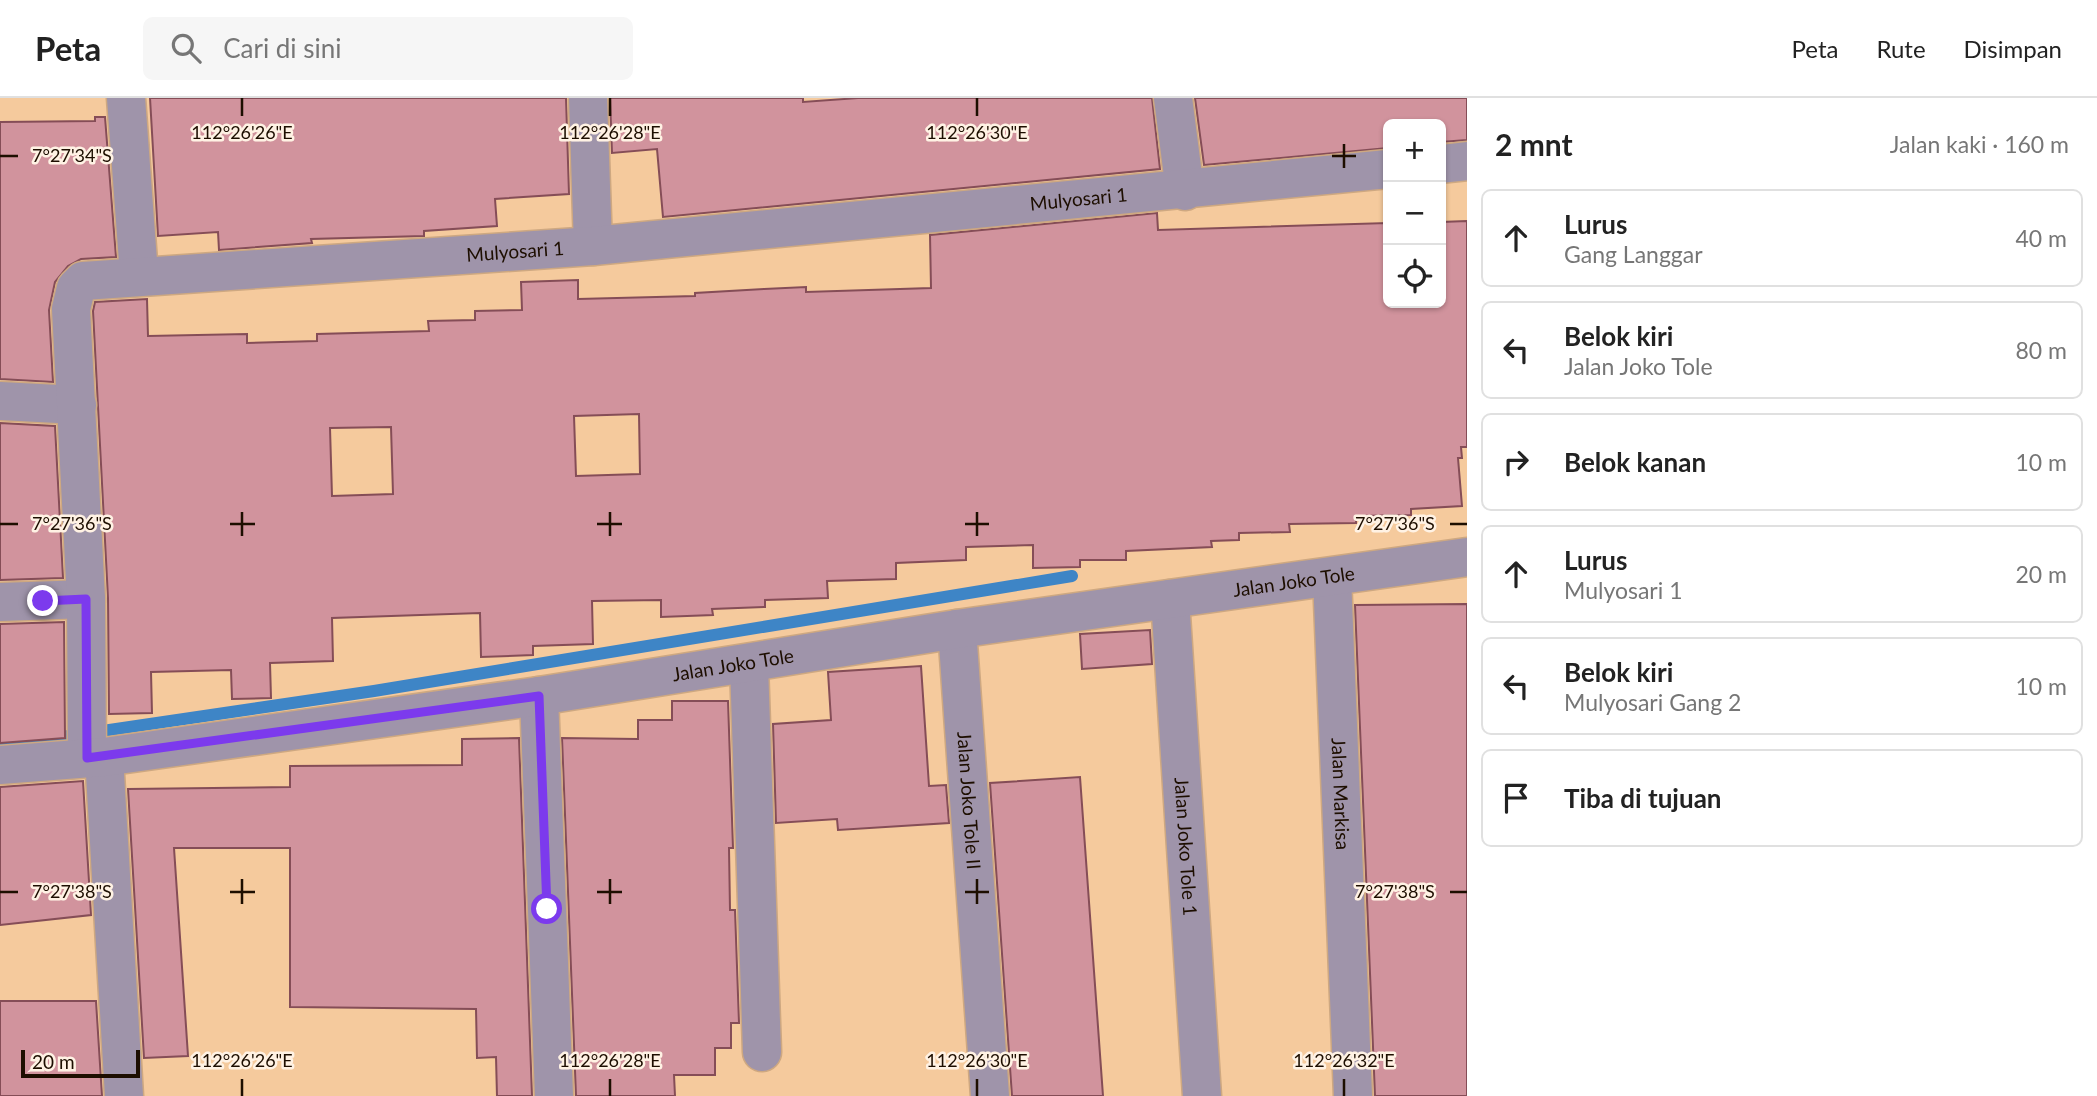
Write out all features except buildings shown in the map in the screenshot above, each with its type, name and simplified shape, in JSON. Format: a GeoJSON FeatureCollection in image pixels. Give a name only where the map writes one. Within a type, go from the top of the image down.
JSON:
{"type":"FeatureCollection","features":[{"type":"Feature","properties":{"kind":"street"},"geometry":{"type":"LineString","coordinates":[[126,98],[139,275]]}},
{"type":"Feature","properties":{"kind":"street"},"geometry":{"type":"LineString","coordinates":[[588,98],[593,246]]}},
{"type":"Feature","properties":{"kind":"street"},"geometry":{"type":"LineString","coordinates":[[1173,98],[1185,191]]}},
{"type":"Feature","properties":{"kind":"street"},"geometry":{"type":"LineString","coordinates":[[1446,163],[1467,161]]}},
{"type":"Feature","properties":{"kind":"street","name":"Mulyosari 1"},"geometry":{"type":"LineString","coordinates":[[124,1096],[91,746],[71,309],[76,288],[83,281],[95,278],[593,246],[1185,191],[1383,170]]}},
{"type":"Feature","properties":{"kind":"street"},"geometry":{"type":"LineString","coordinates":[[0,401],[77,405]]}},
{"type":"Feature","properties":{"kind":"street","name":"Jalan Joko Tole"},"geometry":{"type":"LineString","coordinates":[[0,765],[91,746],[539,696],[749,665],[957,629],[1467,557]]}},
{"type":"Feature","properties":{"kind":"street","name":"Jalan Markisa"},"geometry":{"type":"LineString","coordinates":[[1332,577],[1353,1096]]}},
{"type":"Feature","properties":{"kind":"street"},"geometry":{"type":"LineString","coordinates":[[0,603],[86,599]]}},
{"type":"Feature","properties":{"kind":"street","name":"Jalan Joko Tole 1"},"geometry":{"type":"LineString","coordinates":[[1170,599],[1202,1096]]}},
{"type":"Feature","properties":{"kind":"street","name":"Jalan Joko Tole II"},"geometry":{"type":"LineString","coordinates":[[957,629],[990,1096]]}},
{"type":"Feature","properties":{"kind":"street"},"geometry":{"type":"LineString","coordinates":[[749,665],[762,1052]]}},
{"type":"Feature","properties":{"kind":"street"},"geometry":{"type":"LineString","coordinates":[[539,696],[554,1096]]}},
{"type":"Feature","properties":{"kind":"waterway"},"geometry":{"type":"LineString","coordinates":[[0,746],[374,691],[1072,576]]}},
{"type":"Feature","properties":{"kind":"route"},"geometry":{"type":"LineString","coordinates":[[43,601],[86,599],[87,758],[539,696],[547,909]]}}]}
